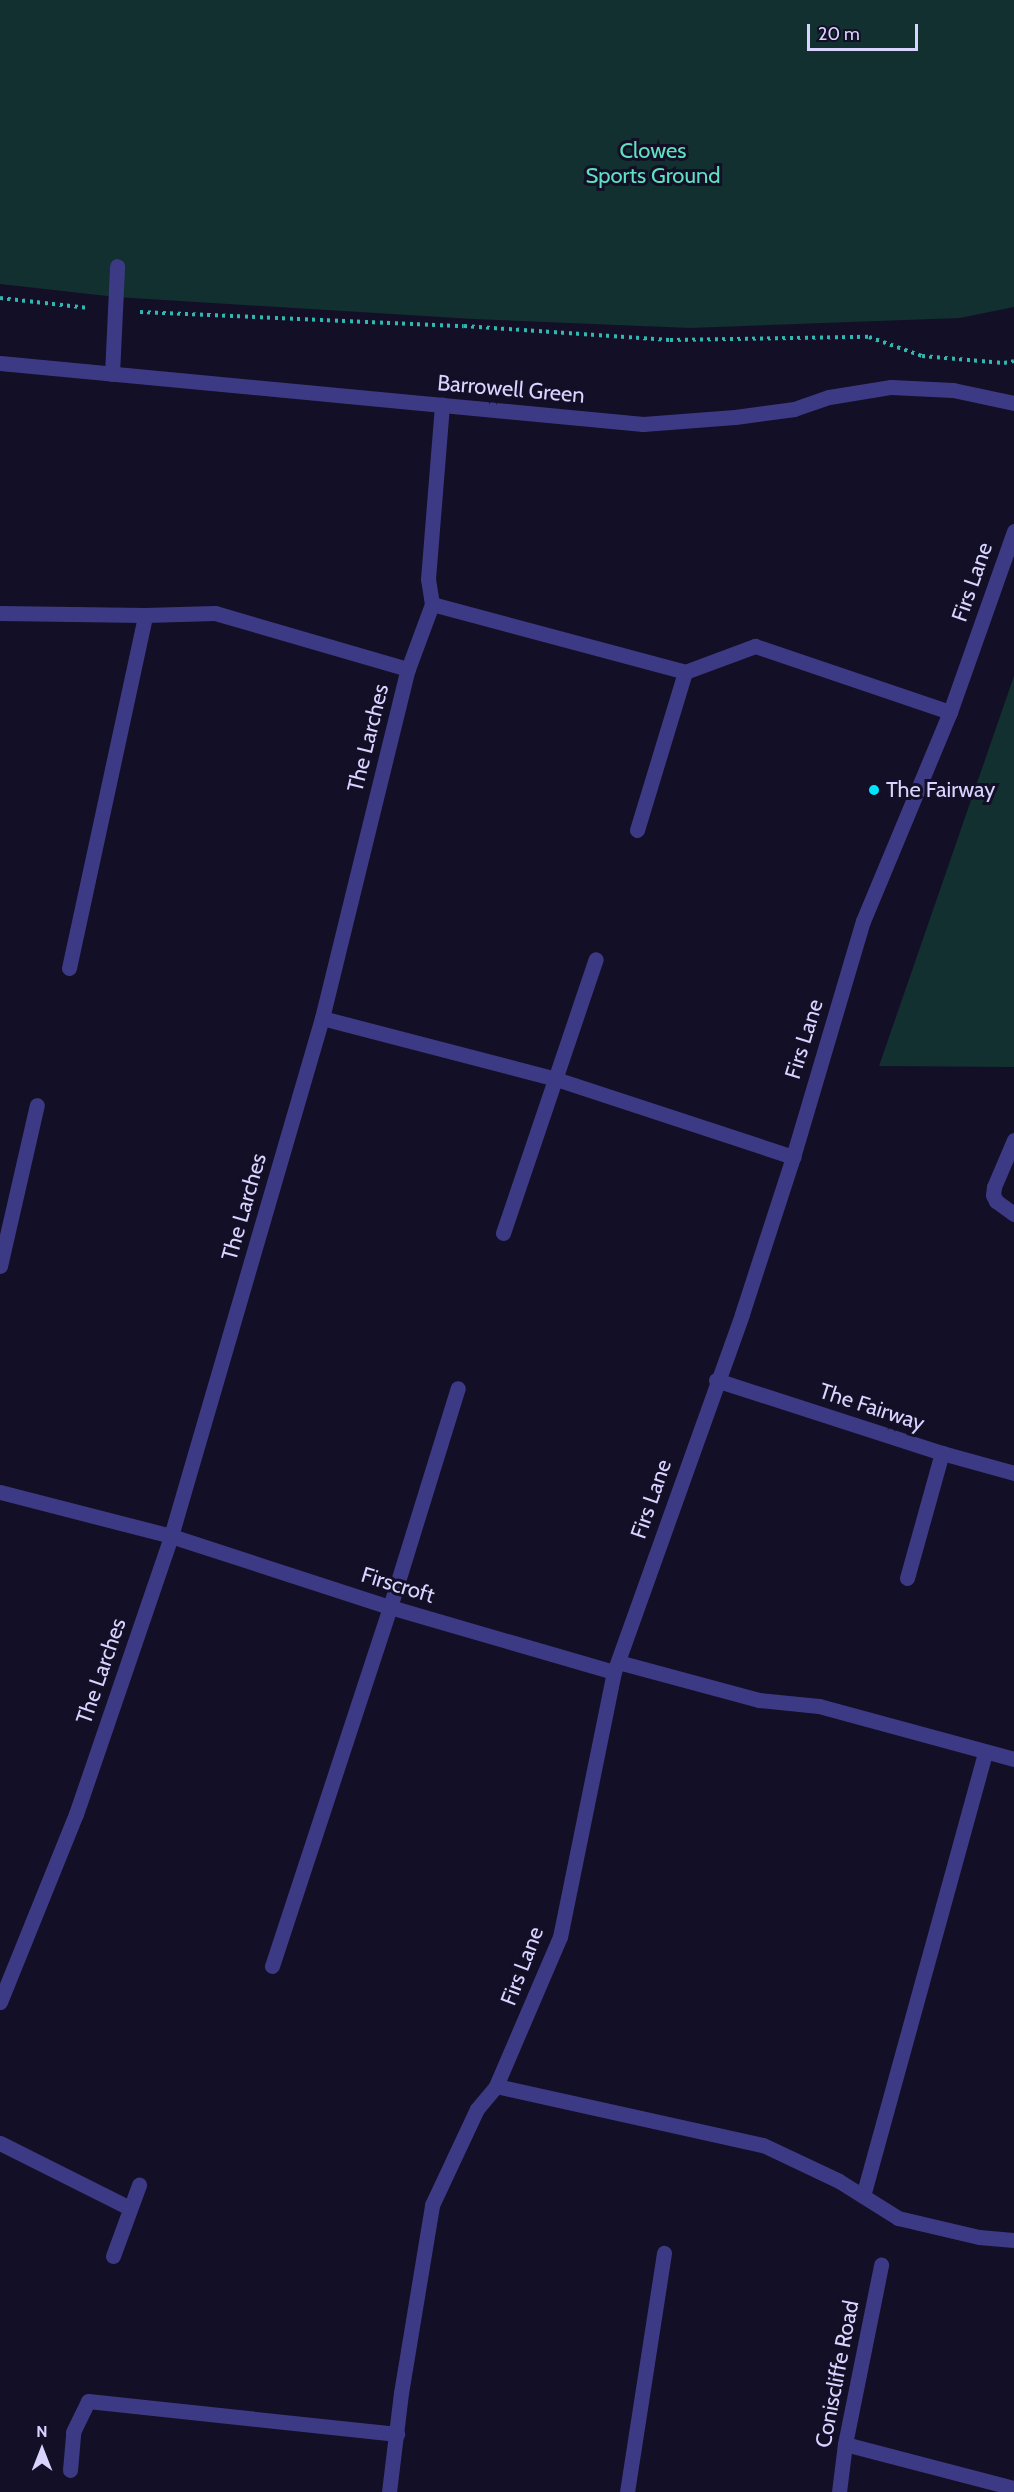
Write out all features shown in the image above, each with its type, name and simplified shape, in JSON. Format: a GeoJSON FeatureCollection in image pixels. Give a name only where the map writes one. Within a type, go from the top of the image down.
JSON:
{"type":"FeatureCollection","features":[{"type":"Feature","properties":{"kind":"street"},"geometry":{"type":"LineString","coordinates":[[112,374],[117,266]]}},
{"type":"Feature","properties":{"kind":"street","name":"Barrowell Green"},"geometry":{"type":"LineString","coordinates":[[0,363],[643,424],[735,417],[794,409],[829,398],[891,387],[953,390],[1014,403]]}},
{"type":"Feature","properties":{"kind":"street","name":"The Larches"},"geometry":{"type":"LineString","coordinates":[[0,2002],[76,1814],[171,1536],[322,1018],[408,669],[432,604],[428,579],[442,405]]}},
{"type":"Feature","properties":{"kind":"street","name":"Firs Lane"},"geometry":{"type":"LineString","coordinates":[[389,2492],[432,2205],[477,2109],[496,2086],[560,1937],[616,1667],[741,1314],[793,1157],[863,921],[950,712],[1014,531]]}},
{"type":"Feature","properties":{"kind":"street"},"geometry":{"type":"LineString","coordinates":[[432,604],[685,672],[754,646],[950,712]]}},
{"type":"Feature","properties":{"kind":"street"},"geometry":{"type":"LineString","coordinates":[[0,613],[145,615],[216,613],[408,669]]}},
{"type":"Feature","properties":{"kind":"street"},"geometry":{"type":"LineString","coordinates":[[69,968],[145,615]]}},
{"type":"Feature","properties":{"kind":"street"},"geometry":{"type":"LineString","coordinates":[[637,830],[685,672]]}},
{"type":"Feature","properties":{"kind":"street"},"geometry":{"type":"LineString","coordinates":[[503,1233],[596,959]]}},
{"type":"Feature","properties":{"kind":"street"},"geometry":{"type":"LineString","coordinates":[[322,1018],[556,1079],[793,1157]]}},
{"type":"Feature","properties":{"kind":"street"},"geometry":{"type":"LineString","coordinates":[[0,1266],[37,1105]]}},
{"type":"Feature","properties":{"kind":"street"},"geometry":{"type":"LineString","coordinates":[[1014,1140],[994,1187],[993,1195],[996,1201],[1014,1214]]}},
{"type":"Feature","properties":{"kind":"street","name":"The Fairway"},"geometry":{"type":"LineString","coordinates":[[716,1380],[942,1453],[1014,1473]]}},
{"type":"Feature","properties":{"kind":"street"},"geometry":{"type":"LineString","coordinates":[[272,1966],[390,1606],[458,1388]]}},
{"type":"Feature","properties":{"kind":"street"},"geometry":{"type":"LineString","coordinates":[[907,1578],[942,1453]]}},
{"type":"Feature","properties":{"kind":"street","name":"Firscroft"},"geometry":{"type":"LineString","coordinates":[[0,1492],[171,1536],[390,1606],[616,1667],[759,1700],[819,1706],[985,1753],[1014,1759]]}},
{"type":"Feature","properties":{"kind":"street"},"geometry":{"type":"LineString","coordinates":[[863,2196],[985,1753]]}},
{"type":"Feature","properties":{"kind":"street"},"geometry":{"type":"LineString","coordinates":[[496,2086],[763,2145],[863,2196],[898,2218],[979,2237],[1014,2240]]}},
{"type":"Feature","properties":{"kind":"street"},"geometry":{"type":"LineString","coordinates":[[0,2144],[130,2208]]}},
{"type":"Feature","properties":{"kind":"street"},"geometry":{"type":"LineString","coordinates":[[113,2256],[139,2185]]}},
{"type":"Feature","properties":{"kind":"street"},"geometry":{"type":"LineString","coordinates":[[627,2492],[664,2253]]}},
{"type":"Feature","properties":{"kind":"street","name":"Coniscliffe Road"},"geometry":{"type":"LineString","coordinates":[[839,2492],[845,2444],[881,2265]]}},
{"type":"Feature","properties":{"kind":"street"},"geometry":{"type":"LineString","coordinates":[[70,2470],[73,2432],[88,2401],[397,2434]]}},
{"type":"Feature","properties":{"kind":"street"},"geometry":{"type":"LineString","coordinates":[[845,2444],[1014,2488]]}},
{"type":"Feature","properties":{"kind":"path"},"geometry":{"type":"LineString","coordinates":[[0,298],[92,308]]}},
{"type":"Feature","properties":{"kind":"path"},"geometry":{"type":"LineString","coordinates":[[135,312],[464,326],[670,340],[869,337],[922,356],[1004,363],[1014,361]]}},
{"type":"Feature","properties":{"kind":"green space","name":"Clowes Sports Ground"},"geometry":{"type":"Polygon","coordinates":[[[0,0],[1014,0],[1014,307],[960,318],[690,328],[473,319],[116,297],[0,284],[0,0]]]}},
{"type":"Feature","properties":{"kind":"green space"},"geometry":{"type":"Polygon","coordinates":[[[1014,676],[1014,1067],[879,1066],[1014,676]]]}},
{"type":"Feature","properties":{"kind":"place","name":"The Fairway"},"geometry":{"type":"Point","coordinates":[874,790]}}]}
